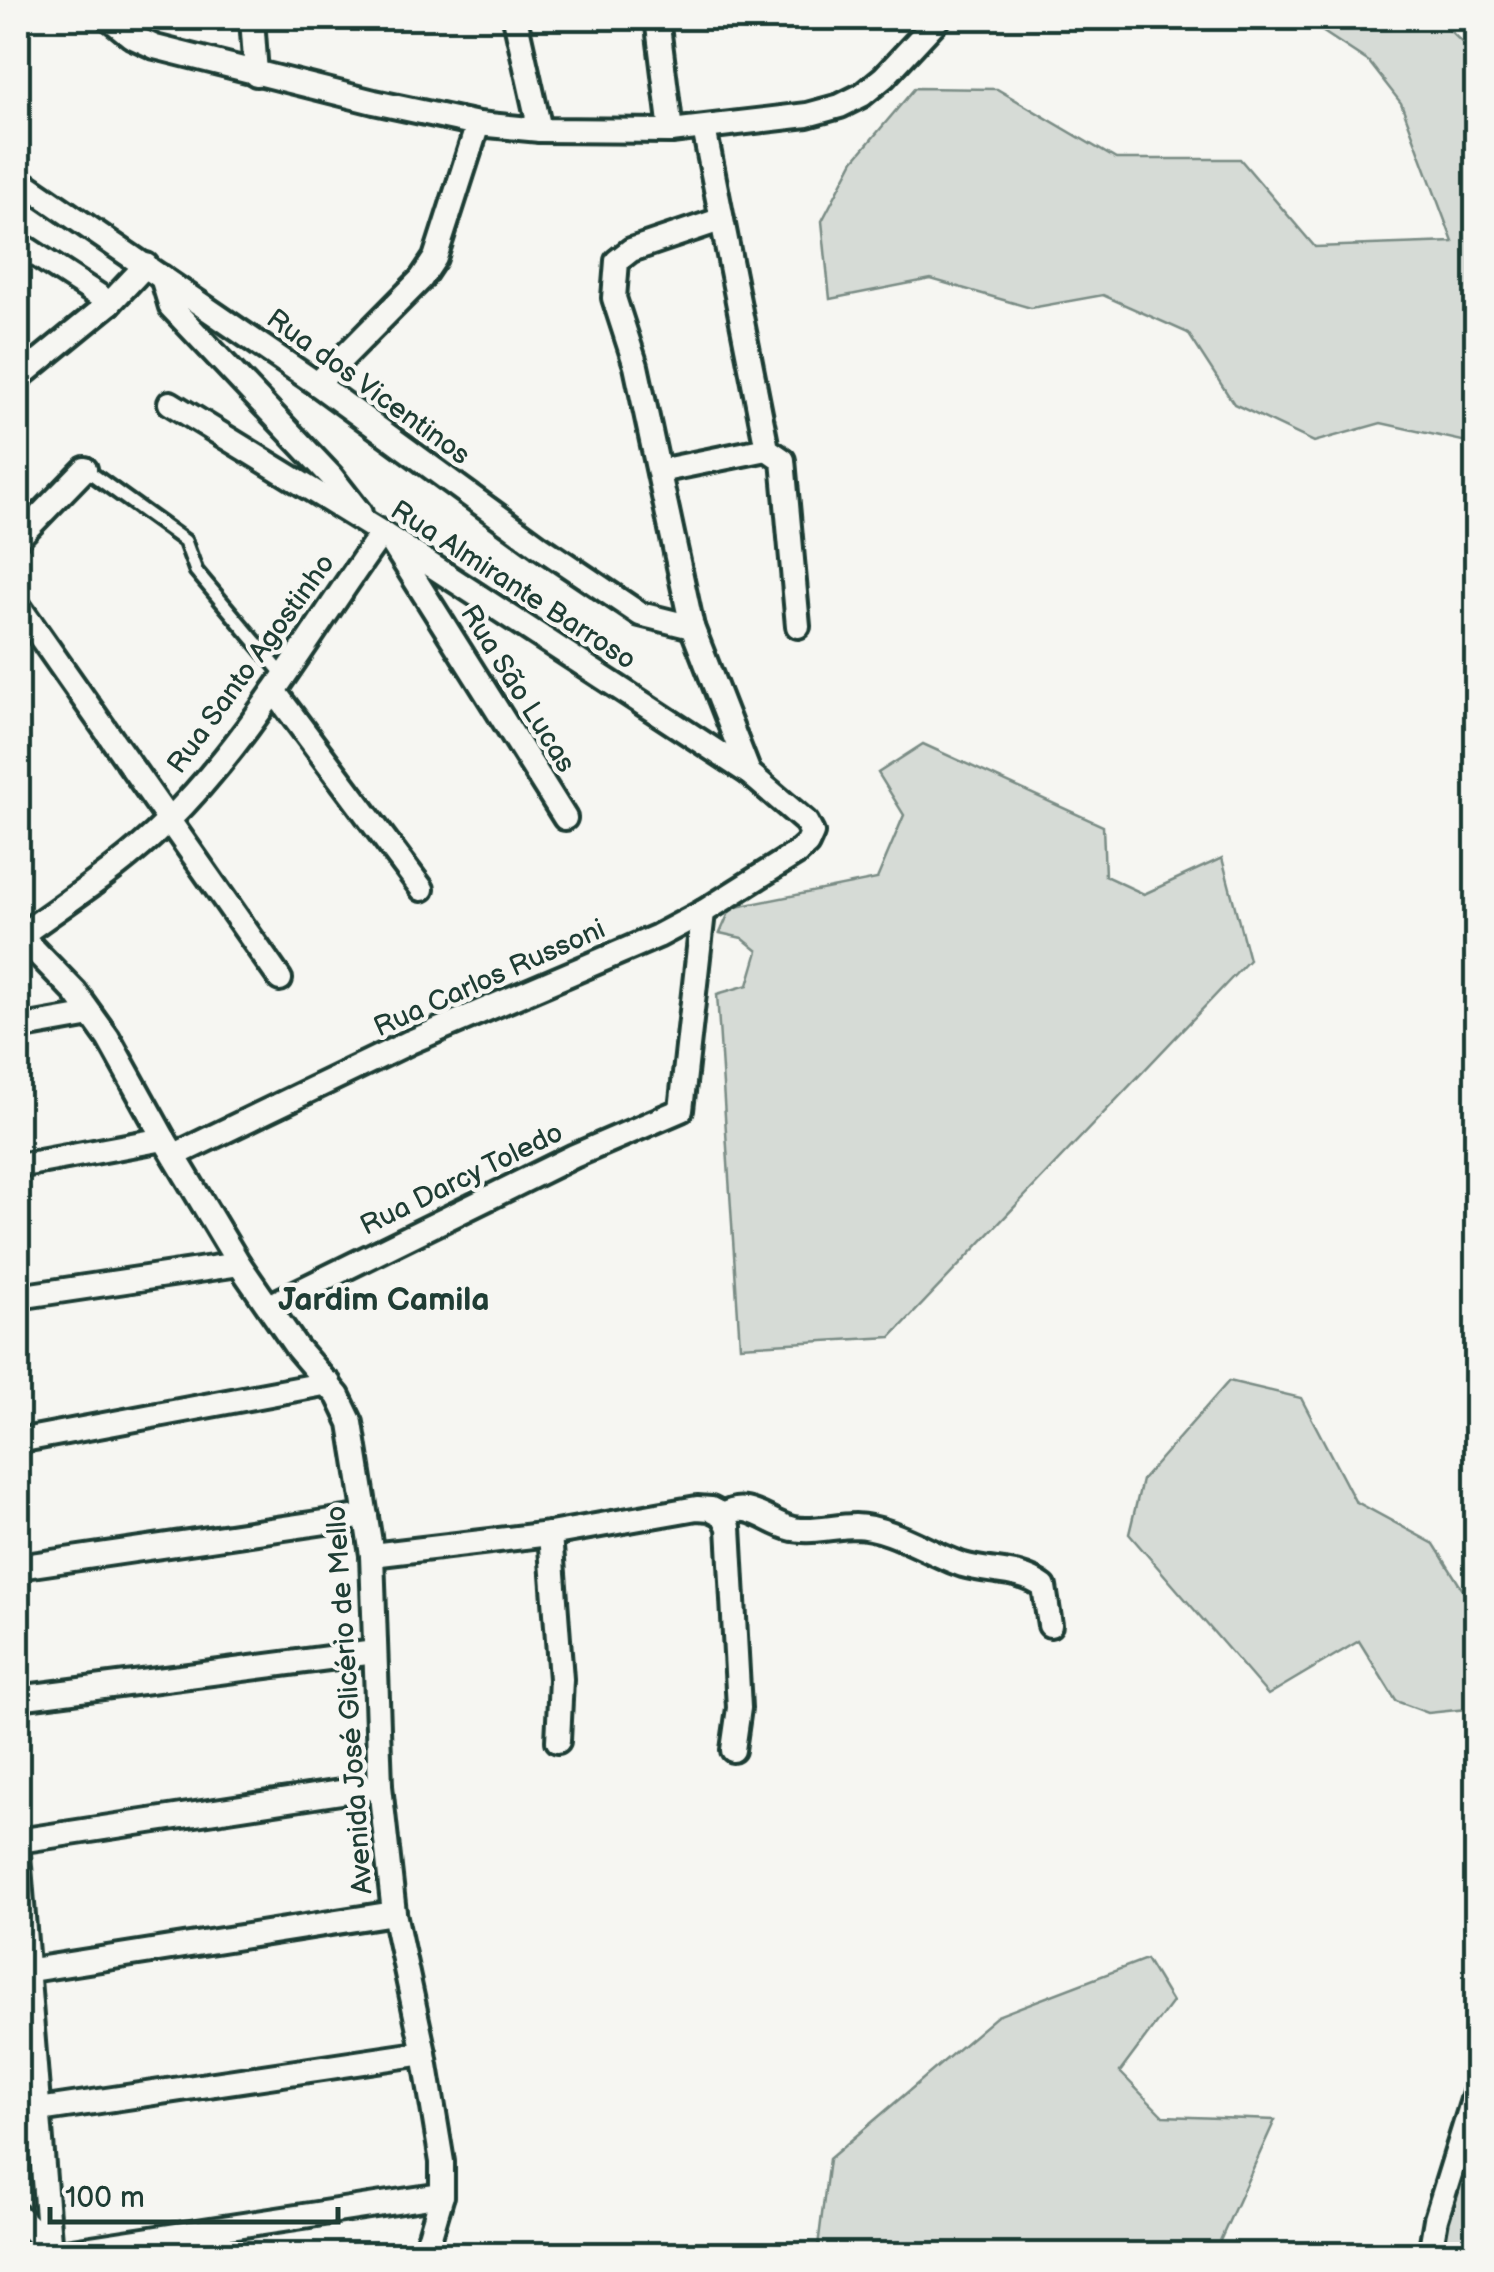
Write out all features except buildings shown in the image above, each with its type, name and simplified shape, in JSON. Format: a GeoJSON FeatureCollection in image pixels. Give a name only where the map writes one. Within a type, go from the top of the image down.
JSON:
{"type":"FeatureCollection","features":[{"type":"Feature","properties":{"kind":"street"},"geometry":{"type":"LineString","coordinates":[[109,18],[131,36],[155,46],[256,74],[478,124],[540,130],[671,131],[807,116],[840,106],[884,77],[939,18]]}},
{"type":"Feature","properties":{"kind":"street"},"geometry":{"type":"LineString","coordinates":[[252,18],[256,74]]}},
{"type":"Feature","properties":{"kind":"street"},"geometry":{"type":"LineString","coordinates":[[515,18],[540,130]]}},
{"type":"Feature","properties":{"kind":"street"},"geometry":{"type":"LineString","coordinates":[[657,18],[671,131]]}},
{"type":"Feature","properties":{"kind":"street"},"geometry":{"type":"LineString","coordinates":[[317,384],[422,280],[435,258],[478,124]]}},
{"type":"Feature","properties":{"kind":"street"},"geometry":{"type":"LineString","coordinates":[[704,128],[766,449]]}},
{"type":"Feature","properties":{"kind":"street","name":"Rua dos Vicentinos"},"geometry":{"type":"LineString","coordinates":[[18,179],[317,384],[538,546],[640,614],[692,627]]}},
{"type":"Feature","properties":{"kind":"street"},"geometry":{"type":"LineString","coordinates":[[720,220],[630,250],[618,261],[614,298],[636,366],[692,627],[749,773]]}},
{"type":"Feature","properties":{"kind":"street"},"geometry":{"type":"LineString","coordinates":[[18,243],[110,303]]}},
{"type":"Feature","properties":{"kind":"street"},"geometry":{"type":"LineString","coordinates":[[18,378],[154,271],[170,307],[380,532]]}},
{"type":"Feature","properties":{"kind":"street","name":"Rua Almirante Barroso"},"geometry":{"type":"LineString","coordinates":[[170,404],[380,532],[749,773],[806,822],[812,833]]}},
{"type":"Feature","properties":{"kind":"street"},"geometry":{"type":"LineString","coordinates":[[659,472],[766,449],[783,460],[798,626]]}},
{"type":"Feature","properties":{"kind":"street"},"geometry":{"type":"LineString","coordinates":[[18,538],[85,469]]}},
{"type":"Feature","properties":{"kind":"street","name":"Rua Santo Agostinho"},"geometry":{"type":"LineString","coordinates":[[19,934],[122,862],[168,822],[279,683],[380,532]]}},
{"type":"Feature","properties":{"kind":"street","name":"Rua São Lucas"},"geometry":{"type":"LineString","coordinates":[[380,532],[565,818]]}},
{"type":"Feature","properties":{"kind":"street"},"geometry":{"type":"LineString","coordinates":[[18,605],[280,979]]}},
{"type":"Feature","properties":{"kind":"street"},"geometry":{"type":"LineString","coordinates":[[279,683],[422,889]]}},
{"type":"Feature","properties":{"kind":"street","name":"Rua Carlos Russoni"},"geometry":{"type":"LineString","coordinates":[[18,1166],[169,1147],[658,936],[797,853],[812,833]]}},
{"type":"Feature","properties":{"kind":"street","name":"Rua Darcy Toledo"},"geometry":{"type":"LineString","coordinates":[[269,1306],[574,1156],[681,1110],[703,912]]}},
{"type":"Feature","properties":{"kind":"street","name":"Avenida José Glicério de Mello"},"geometry":{"type":"LineString","coordinates":[[19,934],[75,992],[108,1038],[239,1264],[297,1348],[329,1384],[351,1424],[372,1555],[380,1786],[394,1913],[424,2053],[442,2162],[442,2195]]}},
{"type":"Feature","properties":{"kind":"street"},"geometry":{"type":"LineString","coordinates":[[18,1028],[92,1015]]}},
{"type":"Feature","properties":{"kind":"street"},"geometry":{"type":"LineString","coordinates":[[18,1298],[239,1264]]}},
{"type":"Feature","properties":{"kind":"street"},"geometry":{"type":"LineString","coordinates":[[18,1441],[329,1384]]}},
{"type":"Feature","properties":{"kind":"street"},"geometry":{"type":"LineString","coordinates":[[372,1555],[550,1534],[696,1508],[723,1515],[729,1527],[739,1708],[733,1750]]}},
{"type":"Feature","properties":{"kind":"street"},"geometry":{"type":"LineString","coordinates":[[723,1515],[741,1508],[752,1509],[770,1522],[798,1530],[856,1526],[885,1532],[966,1566],[1032,1578],[1044,1587],[1050,1625]]}},
{"type":"Feature","properties":{"kind":"street"},"geometry":{"type":"LineString","coordinates":[[18,1567],[366,1516]]}},
{"type":"Feature","properties":{"kind":"street"},"geometry":{"type":"LineString","coordinates":[[550,1534],[561,1679],[558,1741]]}},
{"type":"Feature","properties":{"kind":"street"},"geometry":{"type":"LineString","coordinates":[[18,1698],[374,1652]]}},
{"type":"Feature","properties":{"kind":"street"},"geometry":{"type":"LineString","coordinates":[[18,1841],[380,1786]]}},
{"type":"Feature","properties":{"kind":"street"},"geometry":{"type":"LineString","coordinates":[[18,1854],[22,1972],[39,2110],[50,2252]]}},
{"type":"Feature","properties":{"kind":"street"},"geometry":{"type":"LineString","coordinates":[[22,1972],[394,1913]]}},
{"type":"Feature","properties":{"kind":"street"},"geometry":{"type":"LineString","coordinates":[[39,2110],[424,2053]]}},
{"type":"Feature","properties":{"kind":"street"},"geometry":{"type":"LineString","coordinates":[[1430,2254],[1436,2219],[1476,2090]]}},
{"type":"Feature","properties":{"kind":"street"},"geometry":{"type":"LineString","coordinates":[[50,2252],[442,2195],[422,2254]]}},
{"type":"Feature","properties":{"kind":"street"},"geometry":{"type":"LineString","coordinates":[[18,2216],[50,2252]]}},
{"type":"Feature","properties":{"kind":"lane"},"geometry":{"type":"LineString","coordinates":[[85,469],[185,541],[196,571],[279,683]]}},
{"type":"Feature","properties":{"kind":"shaded area"},"geometry":{"type":"Polygon","coordinates":[[[1302,18],[1437,18],[1476,56],[1476,444],[1381,423],[1314,442],[1234,404],[1188,333],[1103,295],[1031,308],[931,279],[830,299],[822,221],[854,160],[915,88],[997,89],[1116,159],[1240,159],[1315,247],[1453,242],[1401,103],[1369,62],[1302,18]]]}},
{"type":"Feature","properties":{"kind":"shaded area"},"geometry":{"type":"Polygon","coordinates":[[[923,744],[1103,826],[1105,876],[1144,894],[1222,858],[1249,960],[891,1337],[740,1346],[717,994],[748,985],[758,951],[742,938],[720,933],[731,908],[877,879],[904,815],[878,773],[923,744]]]}},
{"type":"Feature","properties":{"kind":"shaded area"},"geometry":{"type":"Polygon","coordinates":[[[1229,1381],[1301,1398],[1355,1501],[1434,1544],[1476,1611],[1476,1708],[1428,1713],[1396,1701],[1359,1641],[1268,1695],[1129,1534],[1142,1480],[1229,1381]]]}},
{"type":"Feature","properties":{"kind":"shaded area"},"geometry":{"type":"Polygon","coordinates":[[[1146,1959],[1172,2002],[1120,2072],[1163,2116],[1275,2120],[1214,2254],[817,2254],[829,2159],[997,2016],[1146,1959]]]}},
{"type":"Feature","properties":{"kind":"shaded area"},"geometry":{"type":"Polygon","coordinates":[[[1476,2120],[1476,2254],[1446,2254],[1442,2236],[1476,2120]]]}},
{"type":"Feature","properties":{"kind":"district","name":"Jardim Camila"},"geometry":{"type":"Point","coordinates":[384,1299]}}]}
